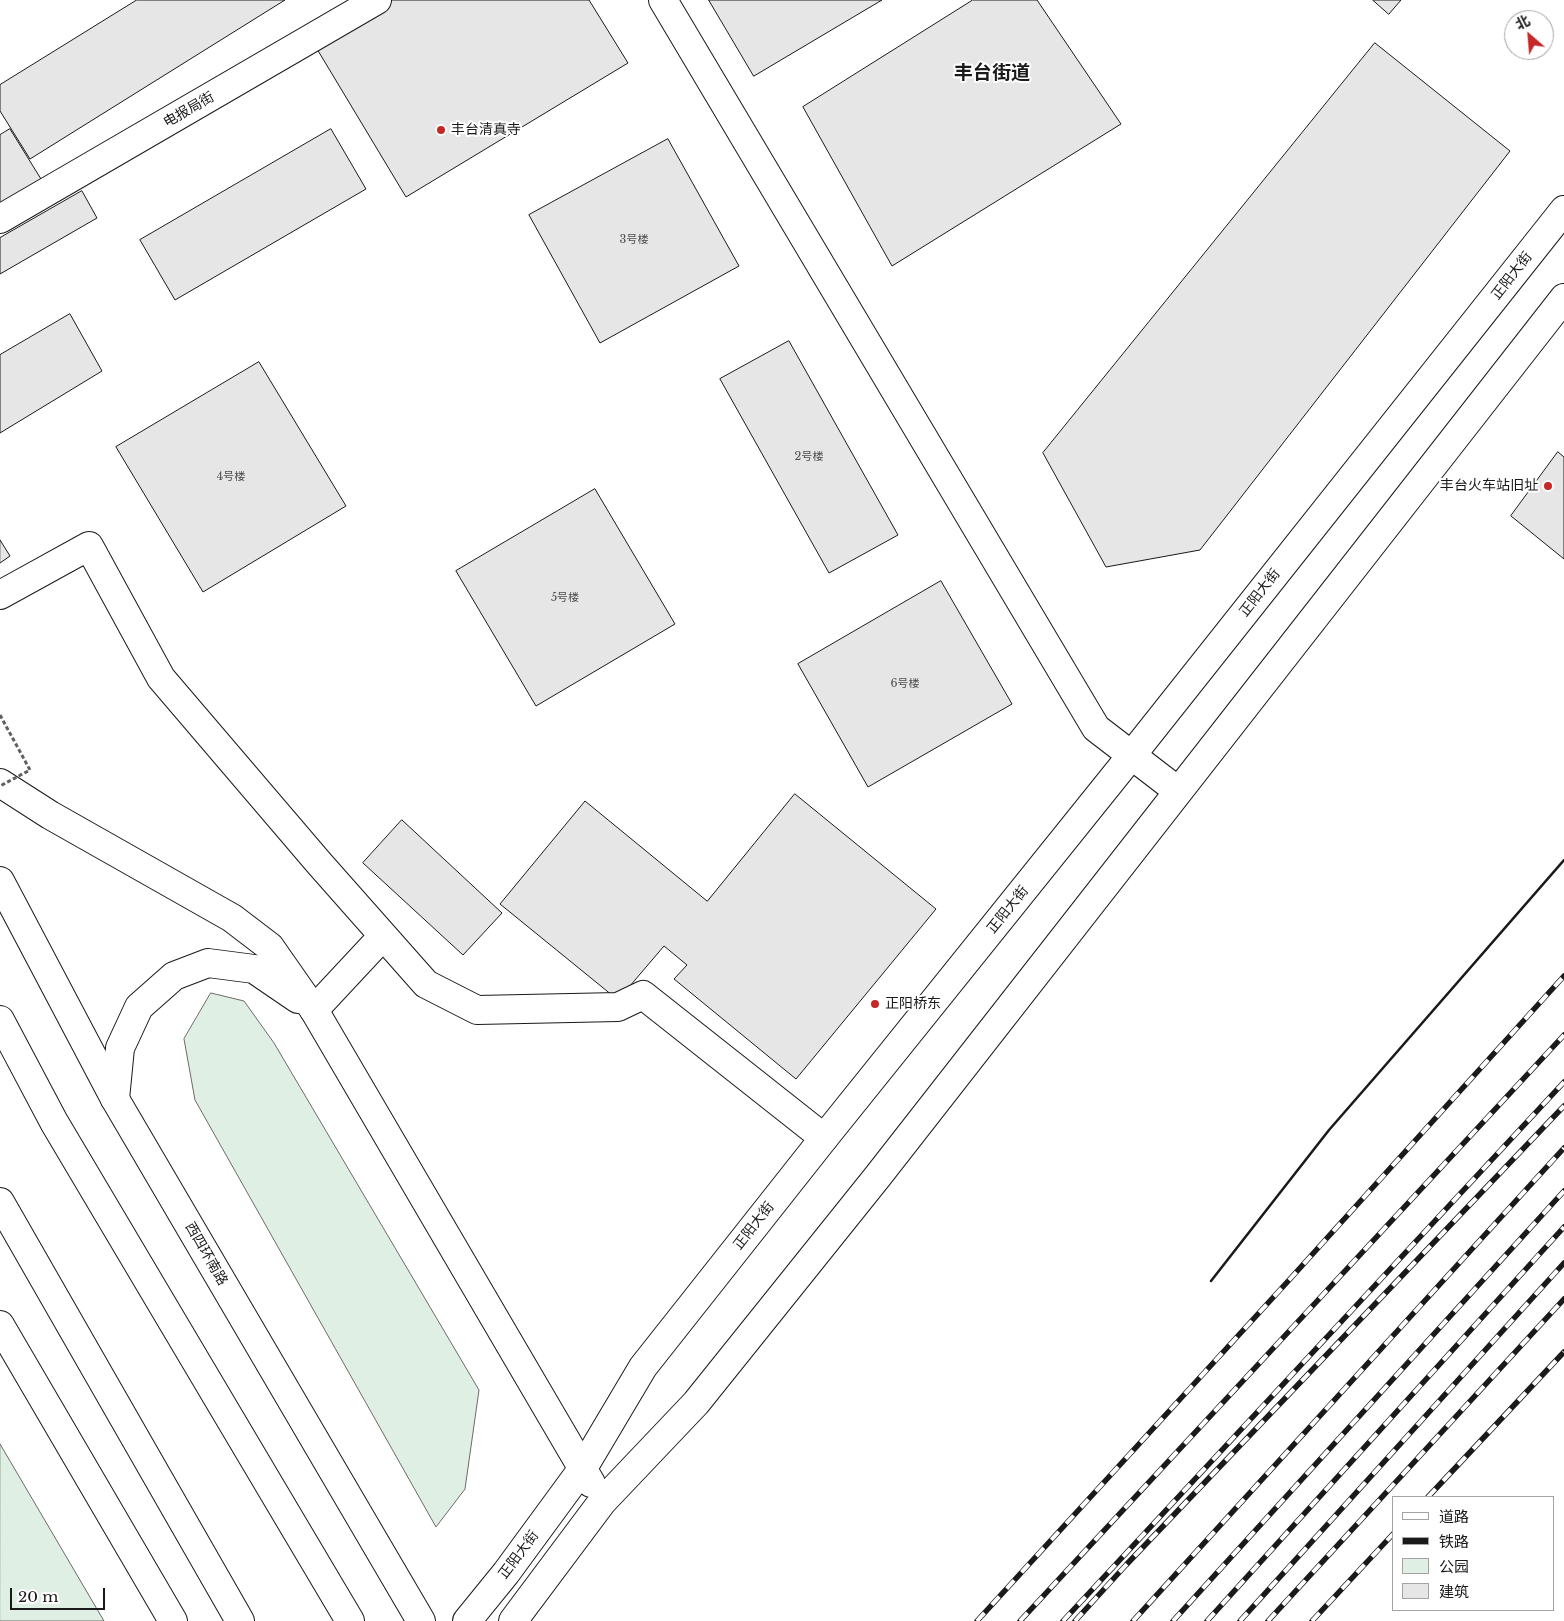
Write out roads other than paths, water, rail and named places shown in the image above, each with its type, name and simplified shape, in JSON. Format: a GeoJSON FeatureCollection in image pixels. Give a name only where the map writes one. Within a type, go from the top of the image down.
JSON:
{"type":"FeatureCollection","features":[{"type":"Feature","properties":{"kind":"main road","name":"电报局街"},"geometry":{"type":"LineString","coordinates":[[0,219],[377,0]]}},
{"type":"Feature","properties":{"kind":"main road"},"geometry":{"type":"LineString","coordinates":[[663,0],[1096,728],[1178,791]]}},
{"type":"Feature","properties":{"kind":"main road","name":"正阳大街"},"geometry":{"type":"LineString","coordinates":[[467,1621],[506,1573],[583,1468],[643,1367],[1564,210]]}},
{"type":"Feature","properties":{"kind":"main road"},"geometry":{"type":"LineString","coordinates":[[513,1621],[602,1502],[696,1403],[878,1176],[1564,298]]}},
{"type":"Feature","properties":{"kind":"main road"},"geometry":{"type":"LineString","coordinates":[[0,595],[89,546],[161,678],[319,864],[426,984],[477,1010],[618,1007],[643,995],[824,1138]]}},
{"type":"Feature","properties":{"kind":"main road"},"geometry":{"type":"LineString","coordinates":[[0,784],[50,815],[232,918],[270,947],[314,1010],[602,1502]]}},
{"type":"Feature","properties":{"kind":"main road","name":"西四环南路"},"geometry":{"type":"LineString","coordinates":[[0,881],[115,1099],[421,1621]]}},
{"type":"Feature","properties":{"kind":"main road"},"geometry":{"type":"LineString","coordinates":[[314,1010],[383,936]]}},
{"type":"Feature","properties":{"kind":"main road"},"geometry":{"type":"LineString","coordinates":[[115,1099],[120,1048],[138,1007],[174,976],[208,963],[254,969],[314,1010]]}},
{"type":"Feature","properties":{"kind":"main road"},"geometry":{"type":"LineString","coordinates":[[0,1020],[54,1122],[350,1621]]}},
{"type":"Feature","properties":{"kind":"main road"},"geometry":{"type":"LineString","coordinates":[[0,1202],[240,1621]]}},
{"type":"Feature","properties":{"kind":"main road"},"geometry":{"type":"LineString","coordinates":[[0,1325],[173,1621]]}},
{"type":"Feature","properties":{"kind":"railway"},"geometry":{"type":"LineString","coordinates":[[977,1621],[1564,976]]}},
{"type":"Feature","properties":{"kind":"railway"},"geometry":{"type":"LineString","coordinates":[[1020,1621],[1564,1035]]}},
{"type":"Feature","properties":{"kind":"railway"},"geometry":{"type":"LineString","coordinates":[[1063,1621],[1564,1082]]}},
{"type":"Feature","properties":{"kind":"railway"},"geometry":{"type":"LineString","coordinates":[[1075,1621],[1126,1565],[1564,1106]]}},
{"type":"Feature","properties":{"kind":"railway"},"geometry":{"type":"LineString","coordinates":[[1133,1621],[1564,1148]]}},
{"type":"Feature","properties":{"kind":"railway"},"geometry":{"type":"LineString","coordinates":[[1173,1621],[1564,1191]]}},
{"type":"Feature","properties":{"kind":"railway"},"geometry":{"type":"LineString","coordinates":[[1207,1621],[1564,1227]]}},
{"type":"Feature","properties":{"kind":"railway"},"geometry":{"type":"LineString","coordinates":[[1240,1621],[1564,1263]]}},
{"type":"Feature","properties":{"kind":"railway"},"geometry":{"type":"LineString","coordinates":[[1268,1621],[1564,1299]]}},
{"type":"Feature","properties":{"kind":"railway"},"geometry":{"type":"LineString","coordinates":[[1429,1496],[1564,1352]]}},
{"type":"Feature","properties":{"kind":"railway"},"geometry":{"type":"LineString","coordinates":[[1312,1621],[1392,1535]]}},
{"type":"Feature","properties":{"kind":"place","name":"丰台清真寺"},"geometry":{"type":"Point","coordinates":[441,130]}},
{"type":"Feature","properties":{"kind":"place","name":"丰台火车站旧址"},"geometry":{"type":"Point","coordinates":[1548,486]}},
{"type":"Feature","properties":{"kind":"place","name":"正阳桥东"},"geometry":{"type":"Point","coordinates":[875,1004]}},
{"type":"Feature","properties":{"kind":"district","name":"丰台街道"},"geometry":{"type":"Point","coordinates":[992,74]}}]}
